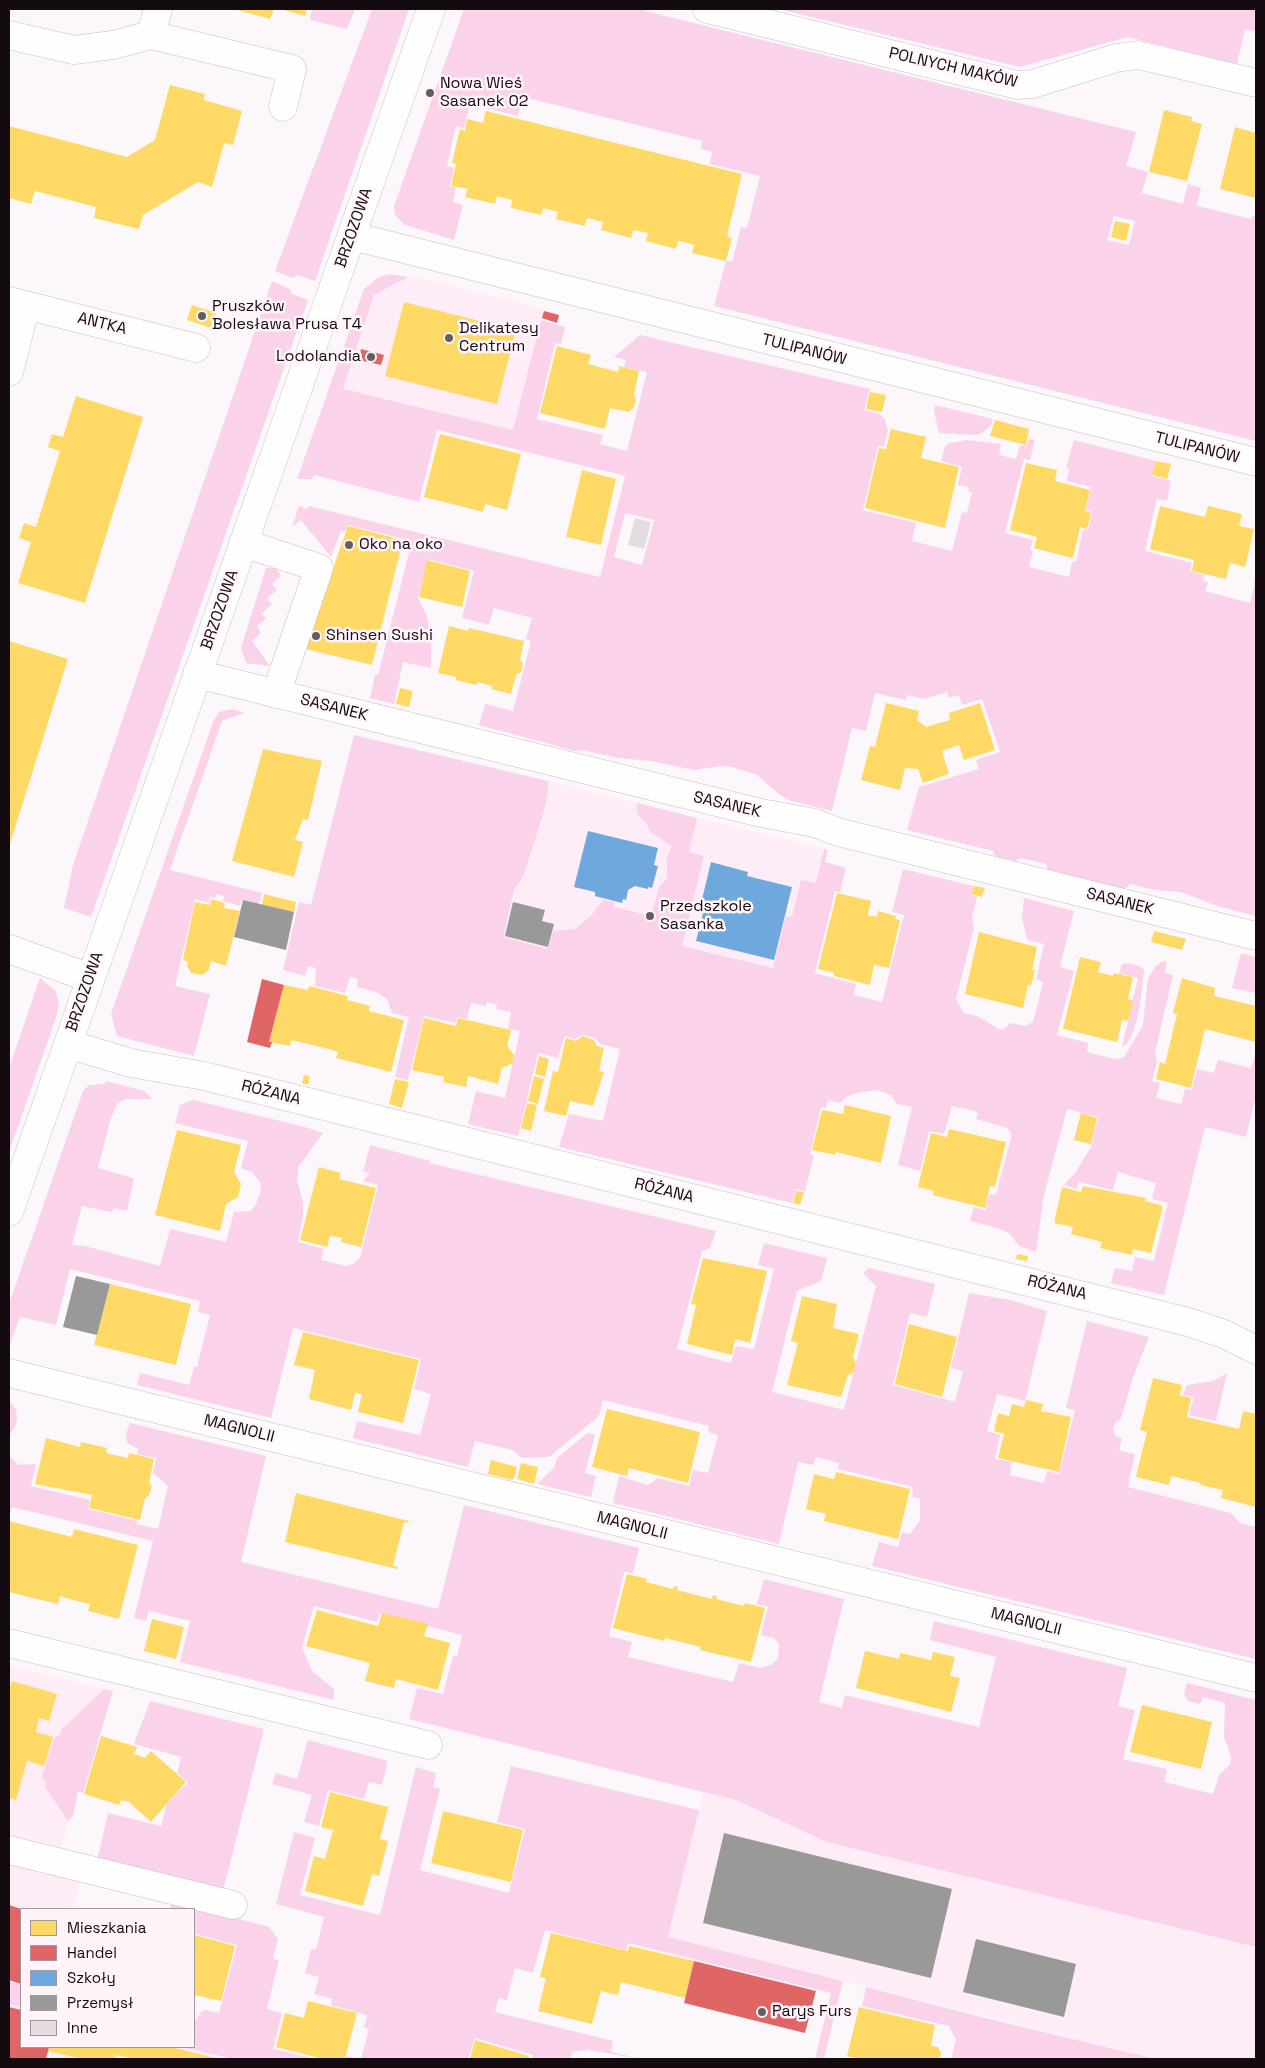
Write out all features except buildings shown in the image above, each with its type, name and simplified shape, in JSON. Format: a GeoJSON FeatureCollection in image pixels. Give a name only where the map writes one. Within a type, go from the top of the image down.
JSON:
{"type":"FeatureCollection","features":[{"type":"Feature","properties":{"kind":"street"},"geometry":{"type":"LineString","coordinates":[[151,35],[158,9]]}},
{"type":"Feature","properties":{"kind":"street","name":"BRZOZOWA"},"geometry":{"type":"LineString","coordinates":[[9,1212],[431,9]]}},
{"type":"Feature","properties":{"kind":"street","name":"POLNYCH MAKÓW"},"geometry":{"type":"LineString","coordinates":[[707,9],[1017,85],[1033,84],[1116,58],[1138,55],[1256,83]]}},
{"type":"Feature","properties":{"kind":"street"},"geometry":{"type":"LineString","coordinates":[[9,35],[74,50],[113,45],[151,35],[292,69],[283,107]]}},
{"type":"Feature","properties":{"kind":"street","name":"TULIPANÓW"},"geometry":{"type":"LineString","coordinates":[[352,236],[1256,462]]}},
{"type":"Feature","properties":{"kind":"street"},"geometry":{"type":"LineString","coordinates":[[9,372],[18,303]]}},
{"type":"Feature","properties":{"kind":"street","name":"ANTKA"},"geometry":{"type":"LineString","coordinates":[[18,303],[196,348]]}},
{"type":"Feature","properties":{"kind":"street"},"geometry":{"type":"LineString","coordinates":[[243,543],[320,568],[276,694]]}},
{"type":"Feature","properties":{"kind":"street","name":"SASANEK"},"geometry":{"type":"LineString","coordinates":[[197,674],[760,813],[815,823],[847,834],[1256,936]]}},
{"type":"Feature","properties":{"kind":"street"},"geometry":{"type":"LineString","coordinates":[[9,949],[90,978]]}},
{"type":"Feature","properties":{"kind":"street","name":"RÓŻANA"},"geometry":{"type":"LineString","coordinates":[[68,1044],[124,1062],[213,1078],[1188,1322],[1224,1334],[1256,1350]]}},
{"type":"Feature","properties":{"kind":"street","name":"MAGNOLII"},"geometry":{"type":"LineString","coordinates":[[9,1373],[1256,1678]]}},
{"type":"Feature","properties":{"kind":"street"},"geometry":{"type":"LineString","coordinates":[[9,1643],[428,1745]]}},
{"type":"Feature","properties":{"kind":"street"},"geometry":{"type":"LineString","coordinates":[[9,1850],[233,1905]]}},
{"type":"Feature","properties":{"kind":"shaded area"},"geometry":{"type":"Polygon","coordinates":[[[312,9],[355,9],[347,29],[310,20],[312,9]]]}},
{"type":"Feature","properties":{"kind":"shaded area"},"geometry":{"type":"Polygon","coordinates":[[[372,9],[409,9],[315,281],[298,275],[293,278],[275,271],[372,9]]]}},
{"type":"Feature","properties":{"kind":"shaded area"},"geometry":{"type":"Polygon","coordinates":[[[464,9],[637,9],[1136,132],[1126,166],[1148,172],[1142,193],[1183,204],[1188,184],[1201,188],[1197,206],[1251,219],[1252,216],[1256,217],[1256,441],[714,306],[726,261],[732,262],[741,227],[747,228],[760,176],[710,164],[712,152],[701,149],[702,141],[523,97],[518,116],[482,107],[484,98],[472,95],[464,128],[456,126],[447,166],[454,168],[450,186],[456,188],[453,202],[463,205],[454,240],[405,225],[395,215],[394,206],[464,9]],[[1114,216],[1107,240],[1129,245],[1135,221],[1114,216]]]}},
{"type":"Feature","properties":{"kind":"shaded area"},"geometry":{"type":"Polygon","coordinates":[[[778,9],[1256,9],[1256,31],[1245,29],[1237,64],[1128,37],[1020,67],[778,9]]]}},
{"type":"Feature","properties":{"kind":"shaded area"},"geometry":{"type":"Polygon","coordinates":[[[389,274],[408,277],[374,295],[343,389],[513,430],[541,320],[565,327],[561,344],[555,343],[537,419],[603,435],[600,444],[627,451],[647,372],[624,367],[626,360],[614,357],[640,335],[870,389],[864,410],[879,414],[885,419],[888,430],[884,447],[878,446],[863,510],[916,523],[912,541],[952,551],[962,512],[967,513],[972,492],[968,491],[969,487],[958,485],[962,467],[941,461],[945,447],[950,443],[967,440],[1001,444],[999,455],[1016,459],[1020,445],[1026,446],[1029,439],[1035,440],[1030,460],[1024,459],[1005,533],[1033,540],[1030,550],[1033,551],[1029,567],[1069,577],[1072,562],[1076,562],[1083,529],[1088,530],[1092,512],[1086,510],[1091,487],[1067,481],[1069,469],[1066,468],[1074,440],[1156,461],[1152,476],[1171,481],[1167,501],[1157,499],[1145,551],[1192,563],[1190,571],[1204,575],[1203,581],[1208,582],[1205,591],[1250,603],[1256,577],[1256,916],[1217,906],[1181,892],[1154,890],[1131,884],[1124,889],[1048,871],[1046,864],[1021,858],[1016,861],[995,856],[993,851],[907,830],[919,787],[979,769],[976,760],[1000,752],[982,699],[962,705],[959,695],[949,698],[947,692],[925,699],[907,695],[906,700],[875,693],[866,731],[852,728],[832,811],[791,801],[780,795],[757,775],[732,767],[721,766],[694,770],[651,761],[618,758],[582,750],[575,751],[479,725],[485,704],[513,711],[531,641],[526,639],[532,618],[494,608],[489,625],[462,618],[474,571],[428,559],[418,598],[427,616],[431,641],[431,668],[403,662],[394,704],[370,698],[375,675],[378,675],[412,541],[348,525],[345,532],[341,531],[331,557],[301,520],[292,527],[299,506],[307,509],[309,506],[600,577],[625,476],[437,430],[419,502],[314,475],[312,479],[297,479],[364,289],[379,277],[389,274]],[[625,513],[614,557],[642,565],[654,520],[625,513]]]}},
{"type":"Feature","properties":{"kind":"shaded area"},"geometry":{"type":"Polygon","coordinates":[[[411,276],[544,309],[513,431],[343,389],[374,295],[411,276]]]}},
{"type":"Feature","properties":{"kind":"shaded area"},"geometry":{"type":"Polygon","coordinates":[[[272,281],[290,289],[292,294],[308,300],[91,917],[64,908],[73,865],[272,281]]]}},
{"type":"Feature","properties":{"kind":"shaded area"},"geometry":{"type":"Polygon","coordinates":[[[935,405],[993,419],[990,427],[980,434],[939,433],[934,411],[935,405]]]}},
{"type":"Feature","properties":{"kind":"shaded area"},"geometry":{"type":"Polygon","coordinates":[[[266,568],[279,568],[277,570],[281,576],[272,584],[277,590],[267,598],[272,604],[262,613],[266,619],[257,626],[261,633],[252,641],[270,666],[246,663],[241,648],[266,568]]]}},
{"type":"Feature","properties":{"kind":"shaded area"},"geometry":{"type":"Polygon","coordinates":[[[233,709],[244,713],[222,721],[170,870],[262,893],[259,904],[242,900],[240,906],[223,901],[224,896],[217,894],[215,898],[210,897],[209,903],[195,899],[175,986],[210,994],[194,1056],[117,1036],[111,1014],[213,722],[219,712],[233,709]]]}},
{"type":"Feature","properties":{"kind":"shaded area"},"geometry":{"type":"Polygon","coordinates":[[[354,735],[548,781],[548,793],[543,814],[523,877],[514,890],[503,937],[548,949],[553,931],[575,929],[591,916],[603,900],[614,902],[614,907],[651,916],[659,887],[667,878],[667,857],[672,846],[650,832],[647,824],[637,814],[637,803],[697,818],[689,852],[704,856],[682,946],[773,968],[786,916],[792,917],[801,880],[816,883],[824,849],[828,850],[825,862],[846,868],[840,892],[835,891],[815,973],[856,984],[854,995],[882,1002],[904,915],[892,912],[903,869],[973,886],[971,895],[977,897],[972,917],[974,928],[956,999],[964,1013],[977,1016],[999,1029],[1004,1029],[1010,1023],[1025,1026],[1033,1022],[1043,982],[1036,979],[1044,944],[1028,940],[1026,936],[1022,917],[1024,898],[1074,911],[1060,967],[1074,971],[1057,1035],[1088,1043],[1087,1051],[1090,1053],[1116,1059],[1124,1057],[1143,1025],[1148,979],[1155,967],[1161,962],[1167,961],[1165,973],[1173,975],[1155,1053],[1157,1061],[1152,1081],[1160,1083],[1156,1098],[1181,1104],[1185,1089],[1192,1090],[1197,1069],[1214,1073],[1218,1060],[1251,1068],[1256,1051],[1256,1095],[1246,1137],[1205,1127],[1164,1295],[1111,1283],[1115,1268],[1132,1271],[1135,1257],[1154,1261],[1168,1203],[1152,1199],[1156,1183],[1118,1172],[1113,1190],[1079,1182],[1077,1189],[1064,1185],[1075,1173],[1091,1147],[1098,1117],[1067,1109],[1044,1195],[1036,1252],[1019,1246],[1010,1234],[1000,1229],[970,1221],[974,1207],[985,1210],[989,1194],[996,1195],[1011,1138],[1011,1133],[1007,1128],[976,1119],[978,1112],[952,1106],[944,1134],[929,1131],[920,1171],[898,1165],[912,1107],[897,1104],[891,1095],[876,1090],[856,1093],[846,1097],[840,1103],[828,1100],[826,1108],[821,1107],[810,1154],[814,1155],[805,1191],[796,1189],[792,1203],[559,1147],[569,1114],[603,1121],[620,1049],[600,1044],[595,1038],[583,1035],[575,1039],[565,1036],[558,1058],[538,1053],[518,1136],[468,1124],[476,1091],[505,1098],[520,1031],[508,1029],[511,1012],[496,1009],[497,1005],[487,1002],[486,1006],[471,1003],[467,1019],[457,1017],[456,1023],[424,1016],[408,1080],[395,1077],[409,1017],[392,1013],[387,999],[376,992],[357,987],[358,979],[350,977],[345,993],[315,986],[316,968],[308,966],[305,976],[283,970],[299,902],[311,905],[354,735]]]}},
{"type":"Feature","properties":{"kind":"shaded area","name":"Przedszkole Sasanka"},"geometry":{"type":"Polygon","coordinates":[[[548,781],[824,849],[781,1021],[485,948],[548,781]]]}},
{"type":"Feature","properties":{"kind":"shaded area"},"geometry":{"type":"Polygon","coordinates":[[[1241,953],[1256,957],[1256,993],[1232,988],[1241,953]]]}},
{"type":"Feature","properties":{"kind":"shaded area"},"geometry":{"type":"Polygon","coordinates":[[[1122,964],[1140,966],[1144,970],[1139,1013],[1133,1033],[1127,1044],[1122,1047],[1138,978],[1119,973],[1122,964]]]}},
{"type":"Feature","properties":{"kind":"shaded area"},"geometry":{"type":"Polygon","coordinates":[[[40,978],[55,990],[59,1003],[56,1018],[9,1152],[9,1068],[40,978]]]}},
{"type":"Feature","properties":{"kind":"shaded area"},"geometry":{"type":"Polygon","coordinates":[[[106,1081],[144,1091],[152,1099],[125,1099],[117,1104],[110,1121],[98,1168],[134,1178],[127,1211],[114,1208],[112,1212],[82,1206],[72,1245],[85,1246],[160,1266],[170,1229],[226,1242],[234,1212],[250,1211],[255,1206],[261,1191],[260,1182],[252,1172],[241,1168],[248,1141],[175,1123],[180,1105],[193,1100],[323,1133],[299,1166],[297,1180],[303,1202],[303,1216],[298,1242],[324,1249],[321,1260],[346,1266],[353,1264],[360,1258],[378,1185],[363,1181],[370,1173],[363,1172],[370,1145],[430,1161],[429,1163],[716,1231],[710,1248],[702,1251],[677,1349],[731,1363],[736,1346],[754,1349],[774,1269],[758,1265],[764,1243],[827,1258],[821,1281],[797,1291],[772,1392],[844,1410],[876,1286],[863,1273],[869,1268],[935,1284],[927,1317],[910,1313],[893,1385],[955,1402],[963,1371],[951,1368],[969,1293],[1010,1300],[1047,1311],[1025,1401],[997,1394],[987,1431],[1000,1435],[995,1459],[1012,1462],[1010,1475],[1044,1483],[1047,1471],[1059,1474],[1075,1410],[1066,1408],[1087,1321],[1149,1337],[1133,1377],[1121,1419],[1116,1422],[1113,1429],[1116,1436],[1122,1438],[1119,1450],[1135,1454],[1128,1487],[1231,1513],[1240,1523],[1256,1527],[1256,1659],[872,1566],[879,1542],[898,1547],[902,1532],[910,1534],[920,1520],[919,1498],[912,1497],[913,1487],[838,1469],[839,1463],[816,1457],[813,1465],[798,1462],[779,1544],[613,1503],[619,1476],[647,1485],[657,1478],[689,1486],[693,1470],[708,1473],[718,1435],[708,1432],[709,1426],[603,1400],[599,1416],[549,1457],[522,1458],[512,1450],[475,1441],[468,1467],[353,1438],[357,1421],[420,1435],[431,1394],[414,1389],[421,1359],[293,1328],[271,1418],[137,1385],[140,1373],[189,1385],[194,1367],[197,1367],[210,1315],[198,1312],[200,1301],[70,1269],[56,1325],[20,1317],[9,1347],[9,1304],[83,1091],[89,1085],[105,1084],[106,1081]]]}},
{"type":"Feature","properties":{"kind":"shaded area"},"geometry":{"type":"Polygon","coordinates":[[[1227,1373],[1216,1421],[1189,1415],[1194,1397],[1183,1395],[1187,1385],[1213,1381],[1227,1373]]]}},
{"type":"Feature","properties":{"kind":"shaded area"},"geometry":{"type":"Polygon","coordinates":[[[9,1401],[16,1410],[17,1419],[15,1427],[9,1436],[9,1401]]]}},
{"type":"Feature","properties":{"kind":"shaded area"},"geometry":{"type":"Polygon","coordinates":[[[130,1423],[266,1456],[241,1562],[438,1609],[464,1505],[639,1548],[633,1573],[624,1572],[609,1636],[632,1642],[628,1657],[733,1682],[739,1663],[761,1668],[771,1665],[778,1658],[779,1645],[774,1638],[761,1635],[768,1607],[757,1604],[764,1579],[844,1599],[819,1702],[842,1708],[845,1695],[979,1727],[996,1657],[930,1640],[934,1621],[1127,1668],[1118,1706],[1135,1710],[1123,1759],[1167,1769],[1164,1782],[1213,1794],[1219,1775],[1230,1764],[1231,1757],[1224,1737],[1225,1703],[1203,1697],[1200,1704],[1188,1701],[1184,1694],[1187,1683],[1256,1700],[1256,1947],[827,1842],[736,1800],[409,1719],[417,1688],[443,1694],[453,1656],[457,1657],[462,1635],[379,1614],[377,1622],[314,1606],[302,1647],[312,1671],[334,1689],[334,1700],[180,1662],[190,1621],[149,1611],[146,1621],[134,1618],[153,1541],[12,1507],[9,1518],[9,1456],[19,1465],[36,1464],[31,1486],[90,1500],[88,1509],[137,1521],[137,1524],[158,1529],[168,1486],[153,1473],[156,1458],[137,1454],[138,1449],[127,1443],[126,1434],[130,1423]]]}},
{"type":"Feature","properties":{"kind":"shaded area"},"geometry":{"type":"Polygon","coordinates":[[[587,1433],[595,1435],[585,1473],[596,1476],[591,1497],[537,1484],[554,1468],[557,1458],[587,1433]]]}},
{"type":"Feature","properties":{"kind":"shaded area"},"geometry":{"type":"Polygon","coordinates":[[[597,1650],[842,1708],[1256,1812],[1256,2059],[1156,2059],[668,1937],[703,1793],[570,1759],[597,1650]]]}},
{"type":"Feature","properties":{"kind":"shaded area"},"geometry":{"type":"Polygon","coordinates":[[[9,1666],[104,1689],[62,1729],[46,1783],[45,1787],[68,1821],[60,1852],[9,1839],[9,1666]]]}},
{"type":"Feature","properties":{"kind":"shaded area"},"geometry":{"type":"Polygon","coordinates":[[[104,1689],[113,1691],[83,1793],[78,1791],[73,1816],[68,1821],[45,1787],[46,1783],[42,1776],[54,1738],[60,1735],[62,1729],[104,1689]]]}},
{"type":"Feature","properties":{"kind":"shaded area"},"geometry":{"type":"Polygon","coordinates":[[[150,1701],[264,1729],[223,1891],[97,1861],[108,1813],[161,1826],[167,1804],[188,1782],[177,1773],[181,1757],[134,1744],[150,1701]]]}},
{"type":"Feature","properties":{"kind":"shaded area"},"geometry":{"type":"Polygon","coordinates":[[[308,1740],[388,1761],[382,1785],[369,1782],[364,1799],[328,1790],[319,1826],[304,1822],[312,1795],[272,1784],[276,1773],[297,1779],[308,1740]]]}},
{"type":"Feature","properties":{"kind":"shaded area"},"geometry":{"type":"Polygon","coordinates":[[[511,1766],[699,1810],[668,1937],[843,1981],[824,2059],[815,2059],[831,1993],[628,1943],[626,1950],[545,1930],[533,1973],[515,1968],[507,2000],[499,1998],[495,2012],[613,2041],[611,2052],[642,2059],[587,2050],[573,2052],[570,2059],[532,2059],[533,2055],[475,2038],[468,2059],[361,2059],[369,2029],[364,2028],[367,2015],[331,2005],[332,1999],[314,1994],[319,1977],[305,1973],[311,1949],[316,1950],[324,1917],[276,1904],[294,1832],[315,1838],[300,1895],[380,1915],[416,1767],[436,1773],[433,1787],[440,1789],[420,1870],[509,1893],[525,1829],[497,1822],[511,1766]]]}},
{"type":"Feature","properties":{"kind":"shaded area"},"geometry":{"type":"Polygon","coordinates":[[[9,1862],[81,1880],[73,1908],[20,1908],[20,2048],[186,2048],[228,2059],[9,2059],[9,1862]]]}},
{"type":"Feature","properties":{"kind":"shaded area"},"geometry":{"type":"Polygon","coordinates":[[[172,1901],[269,1927],[278,1939],[273,1959],[279,1960],[267,2009],[282,2013],[273,2049],[316,2059],[233,2059],[186,2048],[195,2048],[195,2020],[201,2012],[205,2010],[219,2013],[237,1945],[195,1934],[195,1908],[170,1908],[172,1901]]]}},
{"type":"Feature","properties":{"kind":"shaded area"},"geometry":{"type":"Polygon","coordinates":[[[9,1982],[20,1985],[20,2007],[9,2004],[9,1982]]]}},
{"type":"Feature","properties":{"kind":"shaded area"},"geometry":{"type":"Polygon","coordinates":[[[866,1987],[1156,2059],[951,2059],[956,2040],[949,2026],[862,2006],[866,1987]]]}},
{"type":"Feature","properties":{"kind":"shaded area"},"geometry":{"type":"Polygon","coordinates":[[[347,2056],[361,2059],[346,2059],[347,2056]]]}},
{"type":"Feature","properties":{"kind":"place","name":"Nowa Wieś Sasanek 02"},"geometry":{"type":"Point","coordinates":[430,93]}},
{"type":"Feature","properties":{"kind":"place","name":"Pruszków Bolesława Prusa T4"},"geometry":{"type":"Point","coordinates":[202,316]}},
{"type":"Feature","properties":{"kind":"place","name":"Delikatesy Centrum"},"geometry":{"type":"Point","coordinates":[449,338]}},
{"type":"Feature","properties":{"kind":"place","name":"Lodolandia"},"geometry":{"type":"Point","coordinates":[371,357]}},
{"type":"Feature","properties":{"kind":"place","name":"Oko na oko"},"geometry":{"type":"Point","coordinates":[349,545]}},
{"type":"Feature","properties":{"kind":"place","name":"Shinsen Sushi"},"geometry":{"type":"Point","coordinates":[316,636]}},
{"type":"Feature","properties":{"kind":"place","name":"Przedszkole Sasanka"},"geometry":{"type":"Point","coordinates":[650,916]}},
{"type":"Feature","properties":{"kind":"place","name":"Parys Furs"},"geometry":{"type":"Point","coordinates":[762,2012]}}]}
